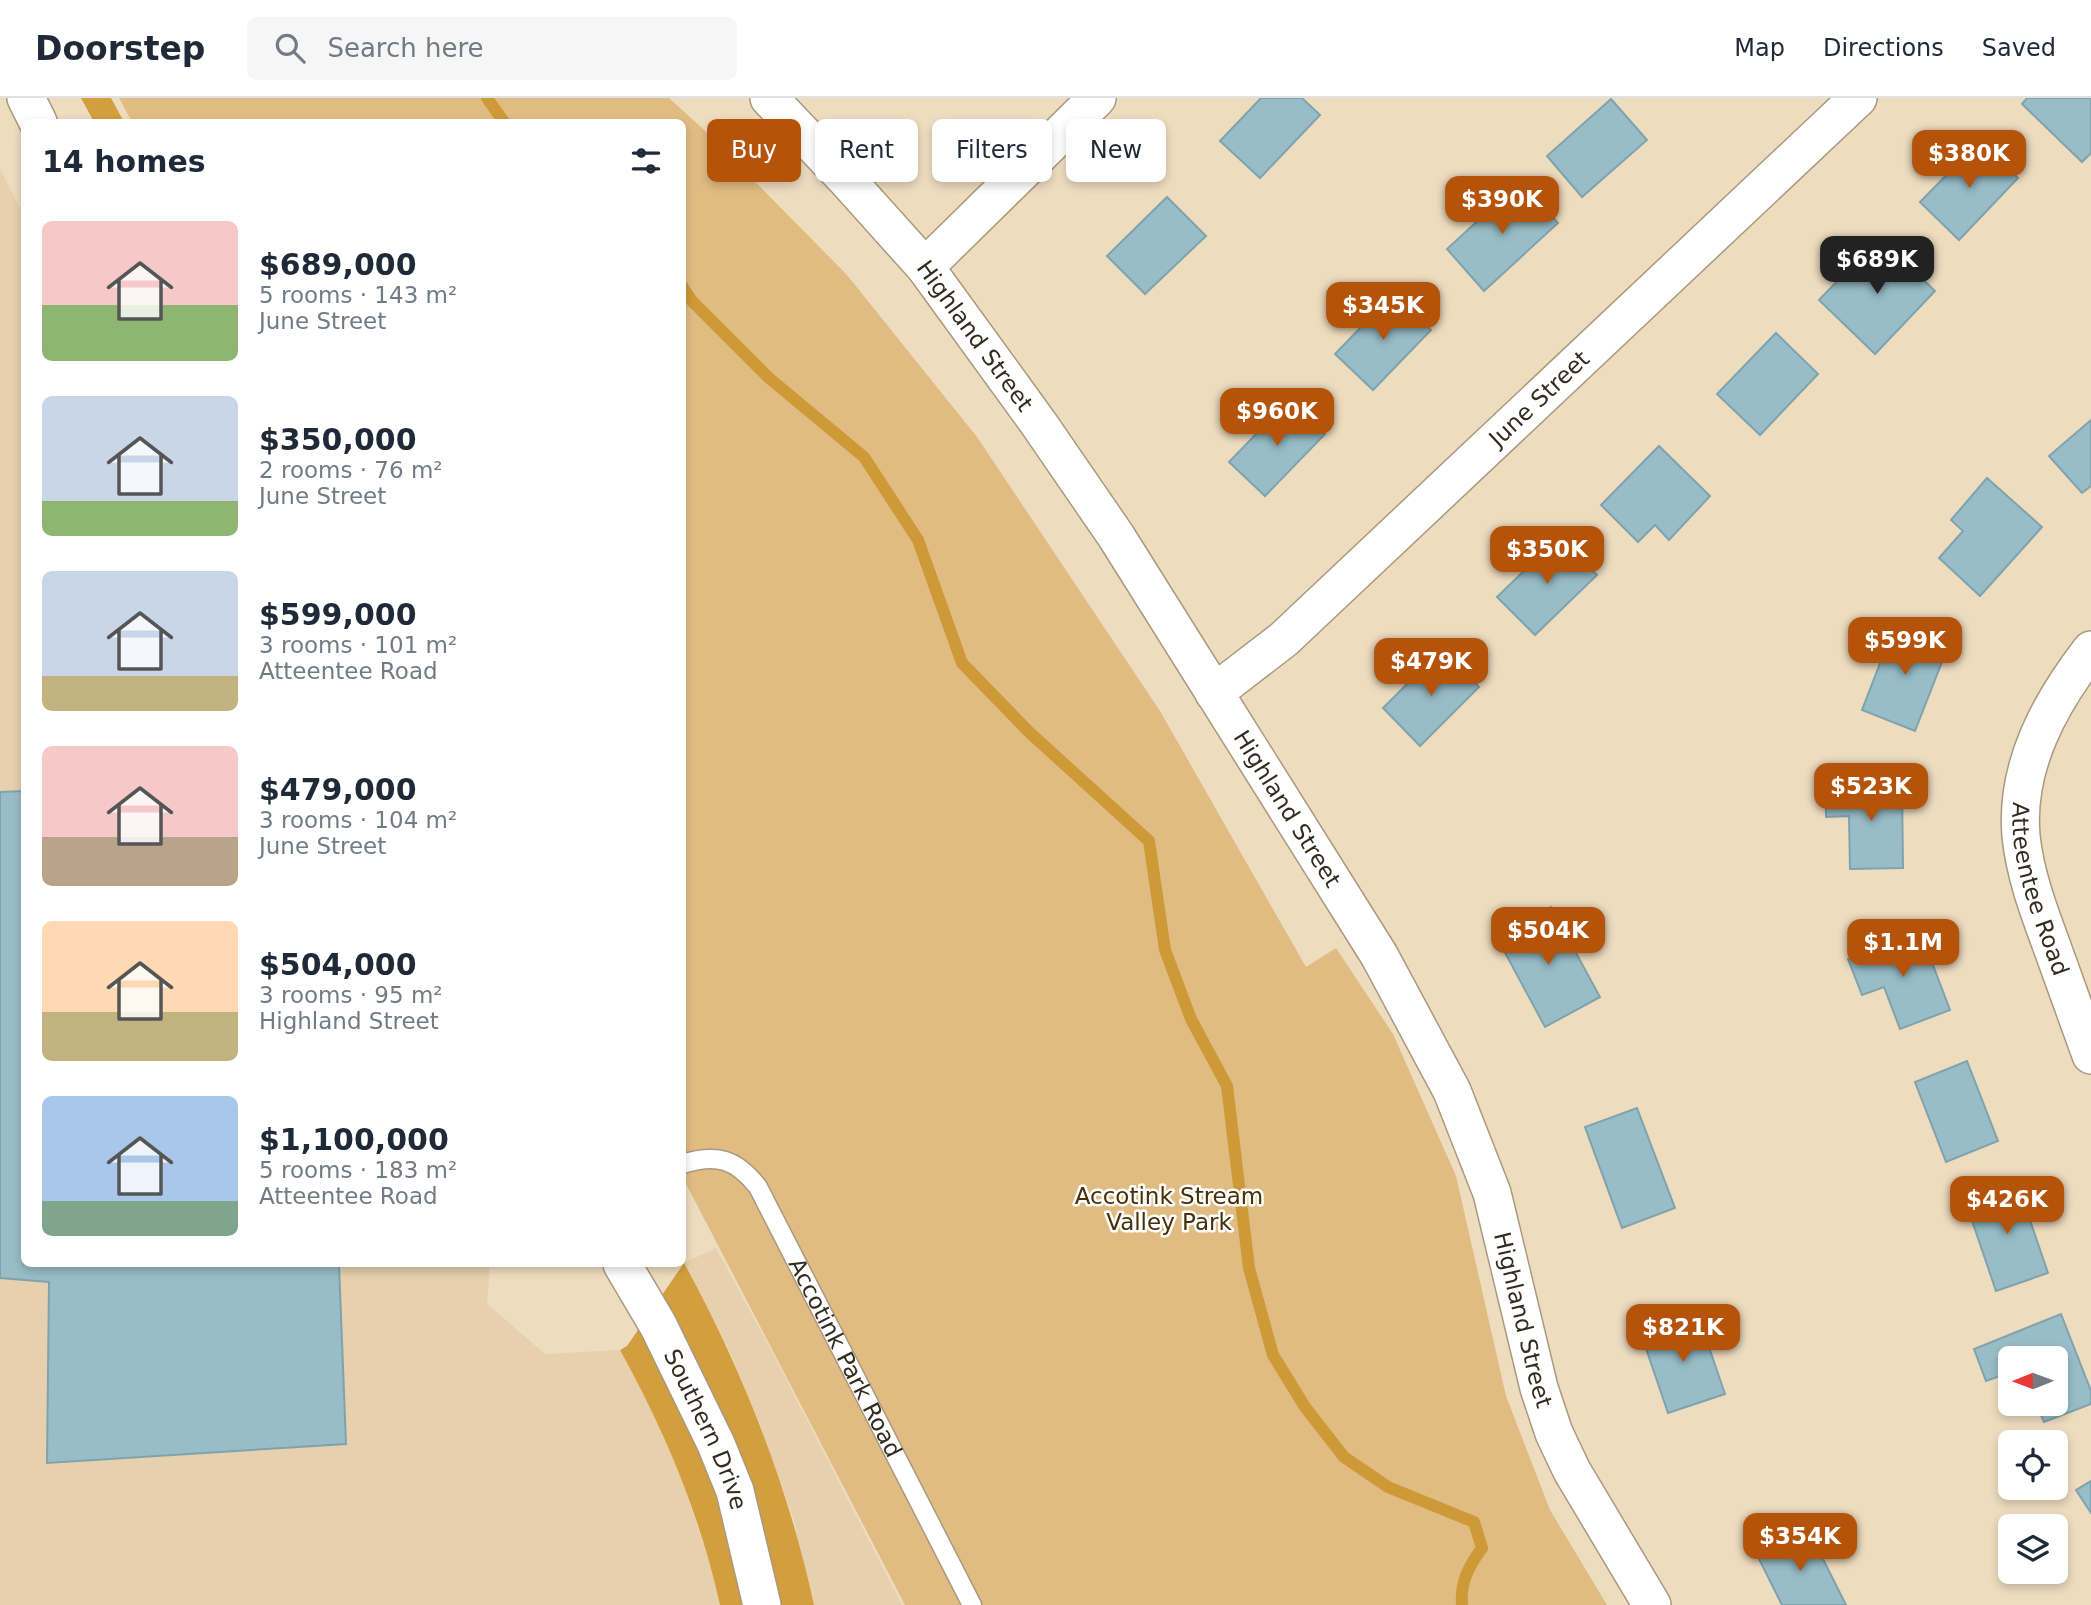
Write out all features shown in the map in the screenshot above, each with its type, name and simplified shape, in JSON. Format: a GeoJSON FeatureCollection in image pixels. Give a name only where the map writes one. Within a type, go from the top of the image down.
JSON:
{"type":"FeatureCollection","features":[{"type":"Feature","properties":{"kind":"street"},"geometry":{"type":"LineString","coordinates":[[26,98],[36,119]]}},
{"type":"Feature","properties":{"kind":"street","name":"Highland Street"},"geometry":{"type":"LineString","coordinates":[[769,98],[925,267],[1039,424],[1116,536],[1378,955],[1452,1091],[1492,1193],[1539,1388],[1554,1433],[1572,1471],[1652,1605]]}},
{"type":"Feature","properties":{"kind":"street"},"geometry":{"type":"LineString","coordinates":[[925,267],[1097,98]]}},
{"type":"Feature","properties":{"kind":"street","name":"June Street"},"geometry":{"type":"LineString","coordinates":[[1214,692],[1284,639],[1858,98]]}},
{"type":"Feature","properties":{"kind":"street","name":"Atteentee Road"},"geometry":{"type":"LineString","coordinates":[[2091,650],[2067,681],[2038,735],[2023,794],[2021,834],[2028,880],[2091,1055]]}},
{"type":"Feature","properties":{"kind":"street","name":"Southern Drive"},"geometry":{"type":"LineString","coordinates":[[624,1267],[658,1325],[716,1444],[735,1491],[762,1605]]}},
{"type":"Feature","properties":{"kind":"lane","name":"Accotink Park Road"},"geometry":{"type":"LineString","coordinates":[[686,1163],[713,1158],[731,1162],[746,1171],[758,1187],[972,1605]]}},
{"type":"Feature","properties":{"kind":"shaded area"},"geometry":{"type":"Polygon","coordinates":[[[81,98],[111,98],[122,119],[92,119],[81,98]]]}},
{"type":"Feature","properties":{"kind":"shaded area"},"geometry":{"type":"Polygon","coordinates":[[[0,169],[21,210],[21,1267],[490,1267],[487,1304],[545,1354],[620,1350],[651,1407],[683,1482],[720,1605],[0,1605],[0,169]]]}},
{"type":"Feature","properties":{"kind":"shaded area"},"geometry":{"type":"Polygon","coordinates":[[[716,1248],[902,1605],[814,1605],[794,1521],[762,1429],[730,1352],[686,1267],[686,1262],[716,1248]]]}},
{"type":"Feature","properties":{"kind":"shaded area"},"geometry":{"type":"Polygon","coordinates":[[[681,1267],[686,1267],[726,1345],[761,1430],[791,1516],[814,1605],[720,1605],[702,1539],[679,1474],[652,1411],[620,1350],[627,1346],[681,1267]]]}},
{"type":"Feature","properties":{"kind":"green space","name":"Accotink Stream Valley Park"},"geometry":{"type":"Polygon","coordinates":[[[119,98],[669,98],[702,128],[707,133],[707,182],[755,182],[847,275],[977,437],[1160,711],[1306,967],[1336,948],[1393,1034],[1456,1176],[1506,1396],[1550,1510],[1607,1605],[905,1605],[686,1184],[686,119],[130,119],[119,98]]]}},
{"type":"Feature","properties":{"kind":"building"},"geometry":{"type":"Polygon","coordinates":[[[1261,98],[1302,98],[1320,115],[1260,178],[1220,141],[1261,98]]]}},
{"type":"Feature","properties":{"kind":"building"},"geometry":{"type":"Polygon","coordinates":[[[2027,98],[2091,98],[2091,153],[2082,162],[2022,104],[2027,98]]]}},
{"type":"Feature","properties":{"kind":"building"},"geometry":{"type":"Polygon","coordinates":[[[1611,99],[1647,140],[1582,197],[1547,156],[1611,99]]]}},
{"type":"Feature","properties":{"kind":"building"},"geometry":{"type":"Polygon","coordinates":[[[1980,141],[2018,178],[1959,240],[1920,202],[1980,141]]]}},
{"type":"Feature","properties":{"kind":"building"},"geometry":{"type":"Polygon","coordinates":[[[1520,182],[1558,223],[1484,291],[1447,249],[1520,182]]]}},
{"type":"Feature","properties":{"kind":"building"},"geometry":{"type":"Polygon","coordinates":[[[1167,197],[1206,236],[1145,294],[1107,256],[1167,197]]]}},
{"type":"Feature","properties":{"kind":"building"},"geometry":{"type":"Polygon","coordinates":[[[1880,237],[1935,291],[1875,354],[1819,300],[1880,237]]]}},
{"type":"Feature","properties":{"kind":"building"},"geometry":{"type":"Polygon","coordinates":[[[1393,294],[1431,330],[1373,390],[1335,354],[1393,294]]]}},
{"type":"Feature","properties":{"kind":"building"},"geometry":{"type":"Polygon","coordinates":[[[1776,333],[1818,374],[1760,435],[1717,394],[1776,333]]]}},
{"type":"Feature","properties":{"kind":"building"},"geometry":{"type":"Polygon","coordinates":[[[1290,399],[1325,434],[1265,496],[1229,462],[1290,399]]]}},
{"type":"Feature","properties":{"kind":"building"},"geometry":{"type":"Polygon","coordinates":[[[2091,420],[2091,486],[2082,493],[2049,456],[2091,420]]]}},
{"type":"Feature","properties":{"kind":"building"},"geometry":{"type":"Polygon","coordinates":[[[1659,446],[1710,496],[1669,540],[1655,525],[1638,542],[1601,505],[1659,446]]]}},
{"type":"Feature","properties":{"kind":"building"},"geometry":{"type":"Polygon","coordinates":[[[1987,478],[2042,527],[1980,596],[1939,558],[1963,531],[1951,520],[1987,478]]]}},
{"type":"Feature","properties":{"kind":"building"},"geometry":{"type":"Polygon","coordinates":[[[1559,537],[1597,575],[1535,635],[1497,597],[1559,537]]]}},
{"type":"Feature","properties":{"kind":"building"},"geometry":{"type":"Polygon","coordinates":[[[1896,622],[1949,644],[1915,731],[1862,710],[1896,622]]]}},
{"type":"Feature","properties":{"kind":"building"},"geometry":{"type":"Polygon","coordinates":[[[1442,649],[1479,687],[1420,746],[1383,708],[1442,649]]]}},
{"type":"Feature","properties":{"kind":"building"},"geometry":{"type":"Polygon","coordinates":[[[1902,784],[1903,868],[1850,869],[1849,816],[1826,817],[1826,785],[1902,784]]]}},
{"type":"Feature","properties":{"kind":"building"},"geometry":{"type":"Polygon","coordinates":[[[21,791],[21,1267],[339,1267],[346,1444],[47,1463],[49,1282],[0,1278],[0,792],[21,791]]]}},
{"type":"Feature","properties":{"kind":"building"},"geometry":{"type":"Polygon","coordinates":[[[1551,907],[1600,997],[1545,1027],[1496,936],[1551,907]]]}},
{"type":"Feature","properties":{"kind":"building"},"geometry":{"type":"Polygon","coordinates":[[[1920,931],[1950,1010],[1900,1029],[1884,987],[1862,995],[1848,959],[1920,931]]]}},
{"type":"Feature","properties":{"kind":"building"},"geometry":{"type":"Polygon","coordinates":[[[1967,1061],[1998,1141],[1946,1162],[1915,1082],[1967,1061]]]}},
{"type":"Feature","properties":{"kind":"building"},"geometry":{"type":"Polygon","coordinates":[[[1637,1108],[1675,1208],[1622,1228],[1585,1127],[1637,1108]]]}},
{"type":"Feature","properties":{"kind":"building"},"geometry":{"type":"Polygon","coordinates":[[[2017,1182],[2048,1273],[1996,1291],[1965,1200],[2017,1182]]]}},
{"type":"Feature","properties":{"kind":"building"},"geometry":{"type":"Polygon","coordinates":[[[2061,1314],[2091,1391],[2091,1404],[2068,1413],[2068,1346],[1998,1346],[1998,1377],[1986,1381],[1974,1349],[2061,1314]]]}},
{"type":"Feature","properties":{"kind":"building"},"geometry":{"type":"Polygon","coordinates":[[[1698,1315],[1725,1394],[1668,1413],[1641,1334],[1698,1315]]]}},
{"type":"Feature","properties":{"kind":"building"},"geometry":{"type":"Polygon","coordinates":[[[2041,1416],[2060,1416],[2044,1422],[2041,1416]]]}},
{"type":"Feature","properties":{"kind":"building"},"geometry":{"type":"Polygon","coordinates":[[[2091,1481],[2091,1513],[2076,1490],[2091,1481]]]}},
{"type":"Feature","properties":{"kind":"building"},"geometry":{"type":"Polygon","coordinates":[[[1808,1529],[1846,1605],[1782,1605],[1757,1555],[1808,1529]]]}},
{"type":"Feature","properties":{"kind":"waterway"},"geometry":{"type":"LineString","coordinates":[[487,98],[502,119]]}},
{"type":"Feature","properties":{"kind":"waterway"},"geometry":{"type":"LineString","coordinates":[[686,292],[769,378],[864,457],[918,540],[962,663],[1029,732],[1149,841],[1165,950],[1191,1019],[1227,1086],[1249,1268],[1273,1355],[1305,1407],[1344,1457],[1388,1487],[1474,1522],[1482,1548],[1466,1575],[1462,1589],[1462,1605]]}}]}
